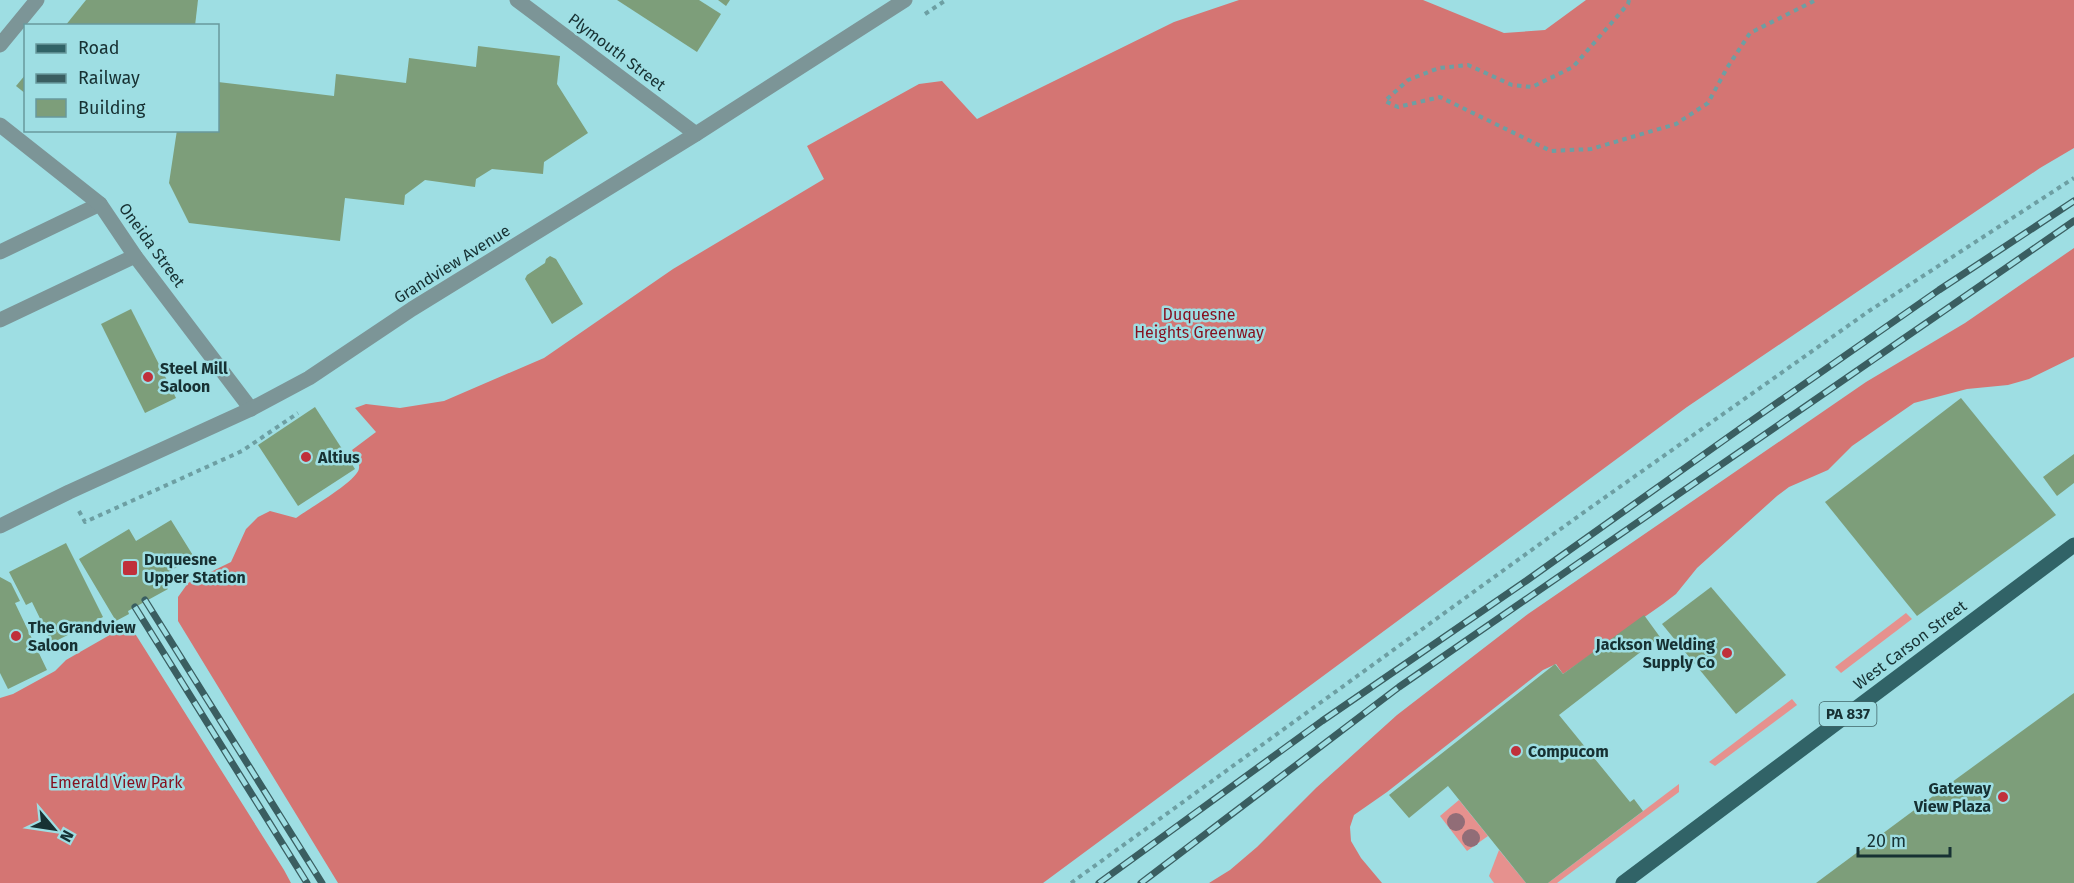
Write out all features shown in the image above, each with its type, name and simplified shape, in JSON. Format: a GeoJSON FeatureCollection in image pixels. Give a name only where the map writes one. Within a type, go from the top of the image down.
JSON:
{"type":"FeatureCollection","features":[{"type":"Feature","properties":{"kind":"main road","name":"West Carson Street"},"geometry":{"type":"LineString","coordinates":[[1623,883],[2074,545]]}},
{"type":"Feature","properties":{"kind":"street"},"geometry":{"type":"LineString","coordinates":[[0,45],[37,0]]}},
{"type":"Feature","properties":{"kind":"street","name":"Plymouth Street"},"geometry":{"type":"LineString","coordinates":[[517,0],[696,134]]}},
{"type":"Feature","properties":{"kind":"street","name":"Grandview Avenue"},"geometry":{"type":"LineString","coordinates":[[0,526],[250,409],[309,378],[412,309],[696,134],[905,0]]}},
{"type":"Feature","properties":{"kind":"street","name":"Oneida Street"},"geometry":{"type":"LineString","coordinates":[[0,125],[100,204],[135,256],[250,409]]}},
{"type":"Feature","properties":{"kind":"street"},"geometry":{"type":"LineString","coordinates":[[0,252],[100,204]]}},
{"type":"Feature","properties":{"kind":"street"},"geometry":{"type":"LineString","coordinates":[[0,320],[135,256]]}},
{"type":"Feature","properties":{"kind":"path"},"geometry":{"type":"LineString","coordinates":[[1629,0],[1573,67],[1532,87],[1512,85],[1468,65],[1440,68],[1408,80],[1385,101],[1398,107],[1440,97],[1551,151],[1591,149],[1676,124],[1708,103],[1750,33],[1816,0]]}},
{"type":"Feature","properties":{"kind":"path"},"geometry":{"type":"LineString","coordinates":[[1071,883],[1590,508],[1850,324],[2074,178]]}},
{"type":"Feature","properties":{"kind":"shaded area"},"geometry":{"type":"Polygon","coordinates":[[[1906,613],[1912,619],[1841,673],[1835,667],[1906,613]]]}},
{"type":"Feature","properties":{"kind":"shaded area"},"geometry":{"type":"Polygon","coordinates":[[[1792,699],[1797,705],[1715,766],[1709,762],[1792,699]]]}},
{"type":"Feature","properties":{"kind":"shaded area"},"geometry":{"type":"Polygon","coordinates":[[[1679,784],[1679,792],[1557,883],[1548,883],[1679,784]]]}},
{"type":"Feature","properties":{"kind":"shaded area"},"geometry":{"type":"Polygon","coordinates":[[[1459,800],[1488,836],[1467,851],[1440,816],[1459,800]]]}},
{"type":"Feature","properties":{"kind":"shaded area"},"geometry":{"type":"Polygon","coordinates":[[[1499,850],[1526,883],[1494,883],[1489,876],[1499,850]]]}},
{"type":"Feature","properties":{"kind":"green space","name":"Duquesne Heights Greenway"},"geometry":{"type":"Polygon","coordinates":[[[1239,0],[1423,0],[1504,33],[1545,30],[1586,0],[2074,0],[2074,148],[2040,168],[1687,407],[1043,883],[338,883],[178,621],[178,597],[188,583],[231,562],[246,529],[258,517],[270,511],[296,518],[351,480],[359,468],[352,450],[376,432],[355,408],[366,404],[400,408],[444,401],[544,358],[673,269],[824,179],[807,146],[919,84],[942,81],[977,119],[1174,22],[1239,0]]]}},
{"type":"Feature","properties":{"kind":"green space"},"geometry":{"type":"Polygon","coordinates":[[[2074,248],[2074,357],[2029,379],[2008,385],[1967,389],[1914,403],[1852,446],[1828,470],[1789,487],[1777,496],[1697,568],[1676,594],[1663,604],[1563,674],[1556,664],[1543,670],[1387,792],[1354,815],[1350,827],[1351,841],[1361,858],[1382,883],[1209,883],[1230,870],[1257,847],[1316,788],[1397,715],[1528,614],[1866,382],[1965,323],[2074,248]]]}},
{"type":"Feature","properties":{"kind":"green space","name":"Emerald View Park"},"geometry":{"type":"Polygon","coordinates":[[[129,624],[291,883],[0,883],[0,698],[13,694],[55,671],[66,660],[129,624]]]}},
{"type":"Feature","properties":{"kind":"building"},"geometry":{"type":"Polygon","coordinates":[[[86,0],[198,0],[195,24],[67,24],[86,0]]]}},
{"type":"Feature","properties":{"kind":"building"},"geometry":{"type":"Polygon","coordinates":[[[617,0],[699,0],[721,14],[697,52],[617,0]]]}},
{"type":"Feature","properties":{"kind":"building"},"geometry":{"type":"Polygon","coordinates":[[[718,0],[730,0],[726,6],[718,0]]]}},
{"type":"Feature","properties":{"kind":"building"},"geometry":{"type":"Polygon","coordinates":[[[478,46],[560,56],[557,84],[588,133],[544,162],[543,174],[492,169],[476,179],[475,187],[425,180],[405,195],[404,205],[345,198],[340,241],[189,223],[169,183],[177,132],[219,132],[219,82],[334,96],[336,74],[406,83],[409,58],[476,67],[478,46]]]}},
{"type":"Feature","properties":{"kind":"building"},"geometry":{"type":"Polygon","coordinates":[[[24,76],[24,92],[16,86],[24,76]]]}},
{"type":"Feature","properties":{"kind":"building"},"geometry":{"type":"Polygon","coordinates":[[[550,256],[556,259],[583,304],[552,324],[525,279],[550,256]]]}},
{"type":"Feature","properties":{"kind":"building"},"geometry":{"type":"Polygon","coordinates":[[[131,309],[176,398],[145,413],[101,324],[131,309]]]}},
{"type":"Feature","properties":{"kind":"building"},"geometry":{"type":"Polygon","coordinates":[[[1961,398],[2056,515],[1917,616],[1825,502],[1961,398]]]}},
{"type":"Feature","properties":{"kind":"building","name":"Altius"},"geometry":{"type":"Polygon","coordinates":[[[315,407],[355,469],[298,506],[258,445],[315,407]]]}},
{"type":"Feature","properties":{"kind":"building"},"geometry":{"type":"Polygon","coordinates":[[[2074,454],[2074,483],[2057,496],[2043,477],[2074,454]]]}},
{"type":"Feature","properties":{"kind":"building","name":"Duquesne Upper Station"},"geometry":{"type":"Polygon","coordinates":[[[171,520],[194,557],[160,577],[168,589],[128,611],[129,614],[116,621],[79,559],[129,529],[136,541],[171,520]]]}},
{"type":"Feature","properties":{"kind":"building"},"geometry":{"type":"Polygon","coordinates":[[[66,543],[103,617],[52,643],[32,602],[26,605],[9,572],[66,543]]]}},
{"type":"Feature","properties":{"kind":"building","name":"The Grandview Saloon"},"geometry":{"type":"Polygon","coordinates":[[[0,577],[11,583],[20,601],[15,603],[47,670],[8,689],[0,673],[0,577]]]}},
{"type":"Feature","properties":{"kind":"building","name":"Jackson Welding Supply Co"},"geometry":{"type":"Polygon","coordinates":[[[1711,587],[1786,675],[1736,714],[1662,624],[1711,587]]]}},
{"type":"Feature","properties":{"kind":"building","name":"Compucom"},"geometry":{"type":"Polygon","coordinates":[[[1644,615],[1660,637],[1559,715],[1630,802],[1634,799],[1643,811],[1548,883],[1526,883],[1448,786],[1409,818],[1389,795],[1555,664],[1563,674],[1644,615]]]}},
{"type":"Feature","properties":{"kind":"building","name":"Gateway View Plaza"},"geometry":{"type":"Polygon","coordinates":[[[2074,693],[2074,883],[1816,883],[1948,785],[2074,693]]]}},
{"type":"Feature","properties":{"kind":"railway"},"geometry":{"type":"LineString","coordinates":[[1099,883],[1322,721],[1526,581],[1939,290],[2074,201]]}},
{"type":"Feature","properties":{"kind":"railway"},"geometry":{"type":"LineString","coordinates":[[1141,883],[1399,687],[2074,221]]}},
{"type":"Feature","properties":{"kind":"railway"},"geometry":{"type":"LineString","coordinates":[[145,600],[322,883]]}},
{"type":"Feature","properties":{"kind":"railway"},"geometry":{"type":"LineString","coordinates":[[135,607],[307,883]]}},
{"type":"Feature","properties":{"kind":"place","name":"Steel Mill Saloon"},"geometry":{"type":"Point","coordinates":[148,377]}},
{"type":"Feature","properties":{"kind":"place","name":"Altius"},"geometry":{"type":"Point","coordinates":[306,457]}},
{"type":"Feature","properties":{"kind":"place","name":"Duquesne Upper Station"},"geometry":{"type":"Point","coordinates":[130,568]}},
{"type":"Feature","properties":{"kind":"place","name":"The Grandview Saloon"},"geometry":{"type":"Point","coordinates":[16,636]}},
{"type":"Feature","properties":{"kind":"place","name":"Jackson Welding Supply Co"},"geometry":{"type":"Point","coordinates":[1727,653]}},
{"type":"Feature","properties":{"kind":"place","name":"Compucom"},"geometry":{"type":"Point","coordinates":[1516,751]}},
{"type":"Feature","properties":{"kind":"place","name":"Gateway View Plaza"},"geometry":{"type":"Point","coordinates":[2003,797]}}]}
